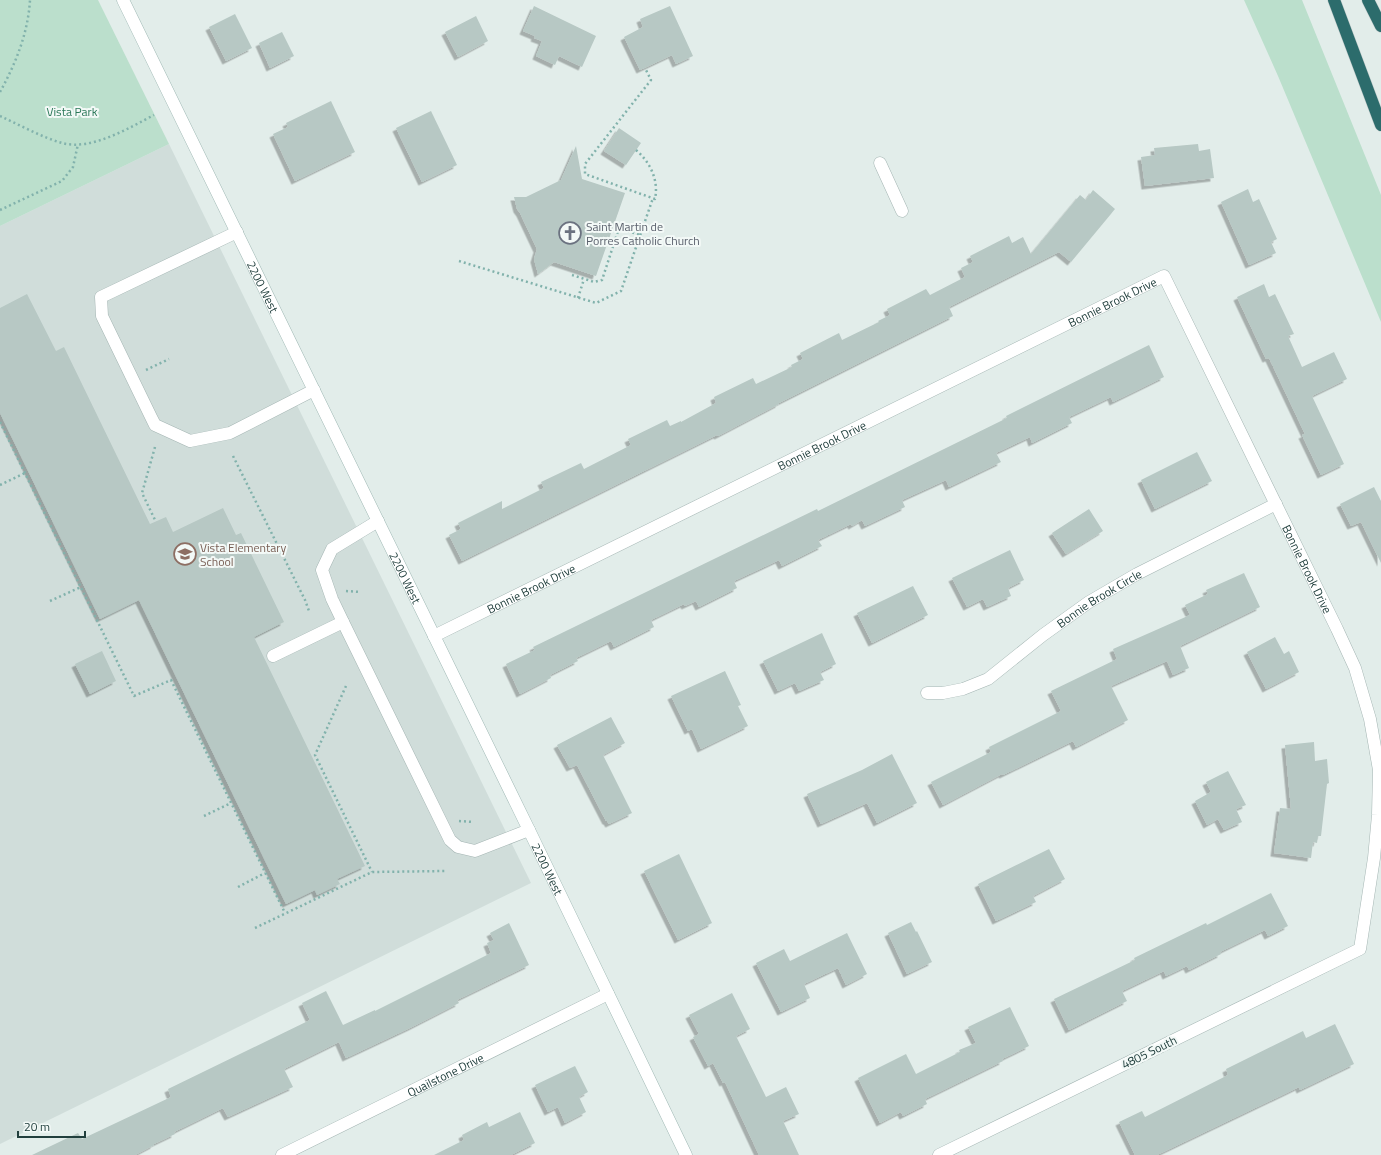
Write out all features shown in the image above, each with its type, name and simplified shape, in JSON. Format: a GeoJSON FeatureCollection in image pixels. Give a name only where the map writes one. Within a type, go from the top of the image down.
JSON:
{"type":"FeatureCollection","features":[{"type":"Feature","properties":{"kind":"highway"},"geometry":{"type":"LineString","coordinates":[[1334,0],[1381,125]]}},
{"type":"Feature","properties":{"kind":"highway"},"geometry":{"type":"LineString","coordinates":[[1368,0],[1381,26]]}},
{"type":"Feature","properties":{"kind":"street","name":"2200 West"},"geometry":{"type":"LineString","coordinates":[[123,0],[529,830],[686,1155]]}},
{"type":"Feature","properties":{"kind":"street"},"geometry":{"type":"LineString","coordinates":[[880,163],[902,211]]}},
{"type":"Feature","properties":{"kind":"street"},"geometry":{"type":"LineString","coordinates":[[237,232],[101,298],[102,316],[151,418],[155,425],[190,441],[230,434],[314,390]]}},
{"type":"Feature","properties":{"kind":"street","name":"Bonnie Brook Drive"},"geometry":{"type":"LineString","coordinates":[[434,636],[1164,276],[1337,629],[1354,668],[1370,718],[1379,770],[1378,815],[1374,858],[1360,949]]}},
{"type":"Feature","properties":{"kind":"street","name":"Bonnie Brook Circle"},"geometry":{"type":"LineString","coordinates":[[928,693],[943,693],[963,689],[988,679],[1089,602],[1137,574],[1276,504]]}},
{"type":"Feature","properties":{"kind":"street"},"geometry":{"type":"LineString","coordinates":[[378,521],[332,549],[322,570],[332,599],[343,622],[450,840],[458,847],[475,851],[529,830]]}},
{"type":"Feature","properties":{"kind":"street"},"geometry":{"type":"LineString","coordinates":[[273,656],[343,622]]}},
{"type":"Feature","properties":{"kind":"street","name":"4805 South"},"geometry":{"type":"LineString","coordinates":[[939,1155],[1360,949]]}},
{"type":"Feature","properties":{"kind":"street","name":"Quailstone Drive"},"geometry":{"type":"LineString","coordinates":[[282,1155],[608,994]]}},
{"type":"Feature","properties":{"kind":"path"},"geometry":{"type":"LineString","coordinates":[[0,92],[18,55],[26,32],[30,0]]}},
{"type":"Feature","properties":{"kind":"path"},"geometry":{"type":"LineString","coordinates":[[645,68],[651,80],[585,164],[585,174],[653,198]]}},
{"type":"Feature","properties":{"kind":"path"},"geometry":{"type":"LineString","coordinates":[[0,116],[63,143],[78,144],[102,140],[154,115]]}},
{"type":"Feature","properties":{"kind":"path"},"geometry":{"type":"LineString","coordinates":[[0,210],[62,181],[73,167],[78,144]]}},
{"type":"Feature","properties":{"kind":"path"},"geometry":{"type":"LineString","coordinates":[[459,261],[596,303],[621,292],[653,198],[656,199],[657,190],[656,181],[647,162],[636,150]]}},
{"type":"Feature","properties":{"kind":"path"},"geometry":{"type":"LineString","coordinates":[[572,275],[594,282],[602,280],[619,228],[640,235]]}},
{"type":"Feature","properties":{"kind":"path"},"geometry":{"type":"LineString","coordinates":[[578,298],[584,279]]}},
{"type":"Feature","properties":{"kind":"path"},"geometry":{"type":"LineString","coordinates":[[150,377],[146,370],[168,359]]}},
{"type":"Feature","properties":{"kind":"path"},"geometry":{"type":"LineString","coordinates":[[0,422],[134,696],[171,680],[285,914]]}},
{"type":"Feature","properties":{"kind":"path"},"geometry":{"type":"LineString","coordinates":[[155,447],[142,493],[156,522]]}},
{"type":"Feature","properties":{"kind":"path"},"geometry":{"type":"LineString","coordinates":[[233,456],[305,600],[309,611]]}},
{"type":"Feature","properties":{"kind":"path"},"geometry":{"type":"LineString","coordinates":[[0,485],[25,473]]}},
{"type":"Feature","properties":{"kind":"path"},"geometry":{"type":"LineString","coordinates":[[50,601],[81,587]]}},
{"type":"Feature","properties":{"kind":"path"},"geometry":{"type":"LineString","coordinates":[[341,590],[360,592]]}},
{"type":"Feature","properties":{"kind":"path"},"geometry":{"type":"LineString","coordinates":[[346,686],[315,755],[372,872]]}},
{"type":"Feature","properties":{"kind":"path"},"geometry":{"type":"LineString","coordinates":[[204,816],[231,803]]}},
{"type":"Feature","properties":{"kind":"path"},"geometry":{"type":"LineString","coordinates":[[452,821],[473,822]]}},
{"type":"Feature","properties":{"kind":"path"},"geometry":{"type":"LineString","coordinates":[[254,928],[372,872],[446,871]]}},
{"type":"Feature","properties":{"kind":"path"},"geometry":{"type":"LineString","coordinates":[[238,887],[265,873]]}},
{"type":"Feature","properties":{"kind":"shaded area","name":"Vista Elementary School"},"geometry":{"type":"Polygon","coordinates":[[[169,144],[531,883],[0,1144],[0,226],[169,144]]]}},
{"type":"Feature","properties":{"kind":"green space","name":"Vista Park"},"geometry":{"type":"Polygon","coordinates":[[[0,0],[98,0],[169,144],[0,226],[0,0]]]}},
{"type":"Feature","properties":{"kind":"green space"},"geometry":{"type":"Polygon","coordinates":[[[1244,0],[1302,0],[1381,195],[1381,322],[1278,76],[1244,0]]]}},
{"type":"Feature","properties":{"kind":"building"},"geometry":{"type":"Polygon","coordinates":[[[534,6],[596,36],[582,67],[559,56],[555,65],[536,56],[542,41],[523,31],[534,6]]]}},
{"type":"Feature","properties":{"kind":"building"},"geometry":{"type":"Polygon","coordinates":[[[670,6],[693,56],[676,64],[672,55],[640,70],[624,37],[643,27],[640,19],[670,6]]]}},
{"type":"Feature","properties":{"kind":"building"},"geometry":{"type":"Polygon","coordinates":[[[235,14],[252,48],[226,61],[209,27],[235,14]]]}},
{"type":"Feature","properties":{"kind":"building"},"geometry":{"type":"Polygon","coordinates":[[[476,16],[488,41],[458,57],[445,32],[476,16]]]}},
{"type":"Feature","properties":{"kind":"building"},"geometry":{"type":"Polygon","coordinates":[[[282,32],[294,56],[270,68],[259,43],[282,32]]]}},
{"type":"Feature","properties":{"kind":"building"},"geometry":{"type":"Polygon","coordinates":[[[331,101],[355,152],[295,181],[273,134],[288,127],[286,123],[331,101]]]}},
{"type":"Feature","properties":{"kind":"building"},"geometry":{"type":"Polygon","coordinates":[[[431,111],[457,165],[422,182],[396,128],[431,111]]]}},
{"type":"Feature","properties":{"kind":"building"},"geometry":{"type":"Polygon","coordinates":[[[619,128],[641,143],[626,165],[604,151],[619,128]]]}},
{"type":"Feature","properties":{"kind":"building"},"geometry":{"type":"Polygon","coordinates":[[[1198,144],[1199,151],[1210,149],[1214,178],[1145,186],[1141,157],[1155,155],[1154,148],[1198,144]]]}},
{"type":"Feature","properties":{"kind":"building","name":"Saint Martin de Porres Catholic Church"},"geometry":{"type":"Polygon","coordinates":[[[576,146],[582,179],[625,193],[596,276],[554,262],[538,274],[534,259],[537,249],[517,209],[514,197],[526,197],[561,180],[576,146]]]}},
{"type":"Feature","properties":{"kind":"building"},"geometry":{"type":"Polygon","coordinates":[[[1248,189],[1253,202],[1259,199],[1277,239],[1271,242],[1276,253],[1249,265],[1221,202],[1248,189]]]}},
{"type":"Feature","properties":{"kind":"building"},"geometry":{"type":"Polygon","coordinates":[[[1093,190],[1115,209],[1071,262],[1059,252],[949,307],[953,316],[779,403],[718,436],[717,435],[462,561],[449,535],[461,529],[458,523],[502,501],[502,509],[544,488],[541,482],[581,463],[584,469],[631,445],[628,439],[667,420],[670,426],[681,422],[716,403],[714,397],[753,378],[756,384],[792,367],[791,365],[803,359],[800,353],[839,333],[842,340],[879,322],[878,321],[890,315],[887,309],[926,289],[930,295],[965,277],[961,268],[973,262],[970,256],[1009,236],[1012,243],[1023,237],[1031,254],[1080,195],[1086,200],[1093,190]]]}},
{"type":"Feature","properties":{"kind":"building"},"geometry":{"type":"Polygon","coordinates":[[[1264,284],[1269,297],[1275,294],[1294,334],[1288,336],[1302,367],[1334,352],[1347,379],[1312,396],[1344,464],[1321,475],[1302,435],[1305,434],[1269,358],[1266,359],[1237,297],[1264,284]]]}},
{"type":"Feature","properties":{"kind":"building","name":"Vista Elementary School"},"geometry":{"type":"Polygon","coordinates":[[[27,294],[56,351],[64,347],[150,524],[166,517],[173,532],[223,508],[236,535],[241,533],[284,622],[254,637],[365,866],[337,879],[340,884],[317,895],[315,890],[286,904],[139,600],[100,619],[0,413],[0,308],[27,294]]]}},
{"type":"Feature","properties":{"kind":"building"},"geometry":{"type":"Polygon","coordinates":[[[1149,345],[1164,377],[1113,402],[1111,397],[1069,417],[1072,423],[1032,443],[1030,437],[996,453],[1001,462],[949,487],[946,480],[902,500],[905,507],[865,526],[862,520],[852,526],[851,524],[818,540],[822,546],[782,566],[779,560],[734,581],[737,588],[699,607],[696,601],[685,606],[684,604],[651,620],[654,627],[614,647],[611,641],[576,658],[578,661],[550,675],[551,678],[520,694],[506,664],[535,650],[533,647],[817,509],[818,511],[1007,418],[1006,416],[1149,345]]]}},
{"type":"Feature","properties":{"kind":"building"},"geometry":{"type":"Polygon","coordinates":[[[1197,452],[1212,481],[1155,509],[1141,480],[1197,452]]]}},
{"type":"Feature","properties":{"kind":"building"},"geometry":{"type":"Polygon","coordinates":[[[1374,487],[1381,501],[1381,563],[1361,522],[1351,526],[1340,504],[1374,487]]]}},
{"type":"Feature","properties":{"kind":"building"},"geometry":{"type":"Polygon","coordinates":[[[1089,509],[1103,531],[1066,554],[1052,533],[1089,509]]]}},
{"type":"Feature","properties":{"kind":"building"},"geometry":{"type":"Polygon","coordinates":[[[1010,550],[1024,580],[1008,588],[1011,596],[987,607],[983,599],[967,607],[952,578],[1010,550]]]}},
{"type":"Feature","properties":{"kind":"building"},"geometry":{"type":"Polygon","coordinates":[[[1244,573],[1260,607],[1180,646],[1189,668],[1173,675],[1167,661],[1111,686],[1128,720],[1076,747],[1073,741],[1003,775],[1002,774],[943,805],[931,782],[991,752],[989,747],[1061,711],[1051,691],[1117,659],[1113,649],[1190,615],[1185,605],[1208,594],[1206,590],[1244,573]]]}},
{"type":"Feature","properties":{"kind":"building"},"geometry":{"type":"Polygon","coordinates":[[[913,586],[928,615],[872,643],[857,613],[913,586]]]}},
{"type":"Feature","properties":{"kind":"building"},"geometry":{"type":"Polygon","coordinates":[[[822,633],[836,664],[820,672],[824,680],[799,691],[795,683],[778,691],[763,661],[822,633]]]}},
{"type":"Feature","properties":{"kind":"building"},"geometry":{"type":"Polygon","coordinates":[[[1275,637],[1284,654],[1289,651],[1299,672],[1266,689],[1247,652],[1275,637]]]}},
{"type":"Feature","properties":{"kind":"building"},"geometry":{"type":"Polygon","coordinates":[[[102,651],[116,681],[90,694],[75,664],[102,651]]]}},
{"type":"Feature","properties":{"kind":"building"},"geometry":{"type":"Polygon","coordinates":[[[725,671],[741,705],[738,706],[748,726],[701,749],[692,729],[688,731],[671,696],[725,671]]]}},
{"type":"Feature","properties":{"kind":"building"},"geometry":{"type":"Polygon","coordinates":[[[611,717],[625,743],[603,755],[632,813],[609,824],[606,821],[577,765],[570,768],[557,745],[611,717]]]}},
{"type":"Feature","properties":{"kind":"building"},"geometry":{"type":"Polygon","coordinates":[[[1314,742],[1315,761],[1327,759],[1329,783],[1327,784],[1321,836],[1318,836],[1317,843],[1313,842],[1311,858],[1274,853],[1280,808],[1291,809],[1285,745],[1314,742]]]}},
{"type":"Feature","properties":{"kind":"building"},"geometry":{"type":"Polygon","coordinates":[[[892,754],[917,803],[877,823],[867,803],[821,824],[807,794],[862,770],[892,754]]]}},
{"type":"Feature","properties":{"kind":"building"},"geometry":{"type":"Polygon","coordinates":[[[1228,771],[1246,805],[1236,809],[1242,822],[1224,830],[1218,819],[1207,825],[1195,801],[1211,792],[1206,782],[1228,771]]]}},
{"type":"Feature","properties":{"kind":"building"},"geometry":{"type":"Polygon","coordinates":[[[1049,849],[1065,879],[1033,896],[1036,902],[996,921],[978,884],[1049,849]]]}},
{"type":"Feature","properties":{"kind":"building"},"geometry":{"type":"Polygon","coordinates":[[[679,854],[712,923],[678,940],[644,871],[679,854]]]}},
{"type":"Feature","properties":{"kind":"building"},"geometry":{"type":"Polygon","coordinates":[[[1271,893],[1288,926],[1268,936],[1265,930],[1220,952],[1221,954],[1189,970],[1187,966],[1166,976],[1164,971],[1122,991],[1127,1001],[1069,1030],[1054,999],[1135,960],[1134,958],[1206,923],[1207,925],[1271,893]]]}},
{"type":"Feature","properties":{"kind":"building"},"geometry":{"type":"Polygon","coordinates":[[[911,922],[932,962],[907,974],[888,933],[911,922]]]}},
{"type":"Feature","properties":{"kind":"building"},"geometry":{"type":"Polygon","coordinates":[[[509,923],[529,965],[457,1000],[459,1003],[412,1027],[346,1058],[339,1042],[284,1069],[293,1087],[228,1117],[223,1108],[174,1132],[175,1134],[135,1155],[32,1155],[78,1133],[82,1139],[171,1097],[168,1089],[310,1020],[302,1003],[326,991],[343,1025],[375,1011],[491,953],[487,943],[494,940],[490,933],[509,923]]]}},
{"type":"Feature","properties":{"kind":"building"},"geometry":{"type":"Polygon","coordinates":[[[847,933],[867,974],[846,985],[838,968],[804,984],[810,998],[781,1012],[756,963],[784,949],[790,961],[847,933]]]}},
{"type":"Feature","properties":{"kind":"building"},"geometry":{"type":"Polygon","coordinates":[[[732,993],[750,1029],[736,1036],[766,1097],[786,1087],[799,1114],[783,1121],[799,1155],[759,1155],[725,1082],[723,1083],[713,1063],[708,1066],[693,1037],[699,1034],[689,1015],[732,993]]]}},
{"type":"Feature","properties":{"kind":"building"},"geometry":{"type":"Polygon","coordinates":[[[1010,1007],[1029,1046],[1002,1059],[1003,1061],[925,1099],[927,1104],[903,1116],[901,1112],[880,1123],[858,1078],[906,1054],[916,1074],[960,1052],[959,1050],[976,1043],[968,1027],[1010,1007]]]}},
{"type":"Feature","properties":{"kind":"building"},"geometry":{"type":"Polygon","coordinates":[[[1335,1024],[1354,1064],[1300,1090],[1299,1087],[1157,1155],[1135,1155],[1119,1122],[1142,1111],[1145,1117],[1228,1075],[1226,1069],[1303,1031],[1306,1038],[1335,1024]]]}},
{"type":"Feature","properties":{"kind":"building"},"geometry":{"type":"Polygon","coordinates":[[[575,1066],[588,1092],[579,1097],[586,1112],[565,1123],[558,1107],[548,1112],[535,1085],[575,1066]]]}},
{"type":"Feature","properties":{"kind":"building"},"geometry":{"type":"Polygon","coordinates":[[[520,1112],[535,1143],[511,1155],[434,1155],[464,1140],[462,1135],[487,1122],[489,1127],[520,1112]]]}},
{"type":"Feature","properties":{"kind":"place","name":"Saint Martin de Porres Catholic Church"},"geometry":{"type":"Point","coordinates":[570,233]}},
{"type":"Feature","properties":{"kind":"place","name":"Vista Elementary School"},"geometry":{"type":"Point","coordinates":[185,554]}}]}
